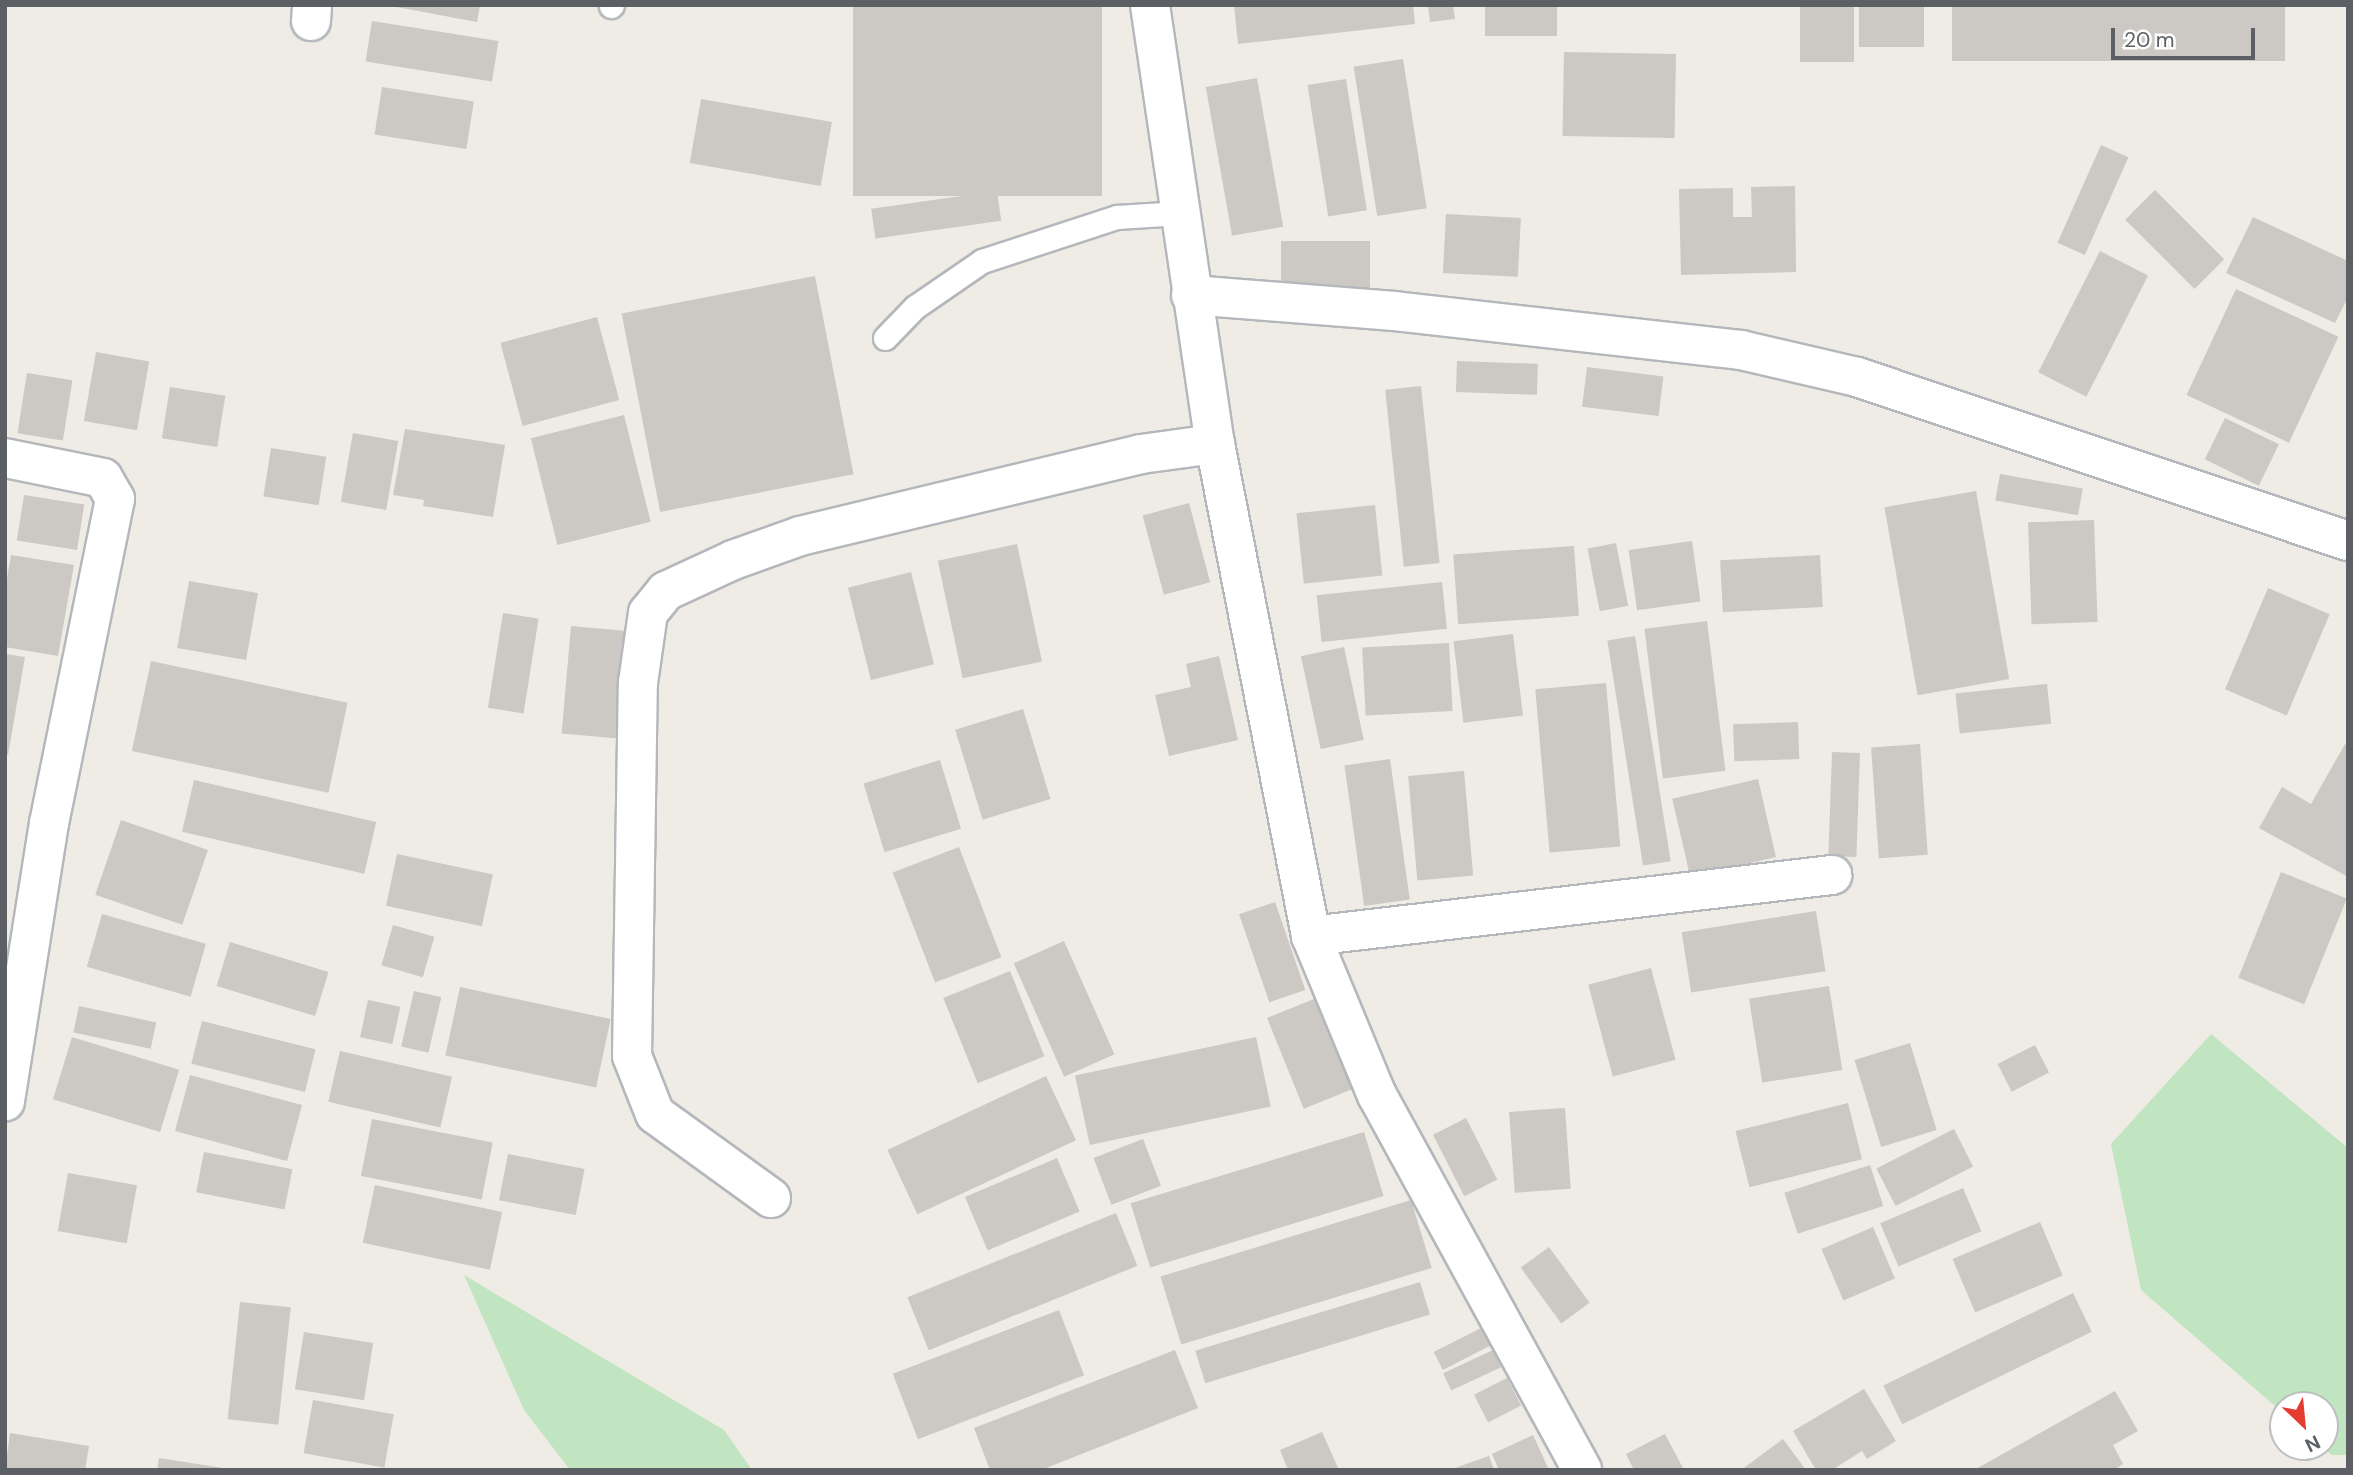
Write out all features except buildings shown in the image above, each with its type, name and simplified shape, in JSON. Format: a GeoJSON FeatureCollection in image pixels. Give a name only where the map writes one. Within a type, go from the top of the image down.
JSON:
{"type":"FeatureCollection","features":[{"type":"Feature","properties":{"kind":"street"},"geometry":{"type":"LineString","coordinates":[[1150,5],[1191,295],[1216,444],[1311,936],[1377,1095],[1583,1470]]}},
{"type":"Feature","properties":{"kind":"street"},"geometry":{"type":"LineString","coordinates":[[1191,295],[1394,310],[1741,350],[1857,377],[2348,541]]}},
{"type":"Feature","properties":{"kind":"street"},"geometry":{"type":"LineString","coordinates":[[771,1198],[655,1114],[632,1056],[638,683],[648,613],[666,591],[733,560],[800,536],[1141,454],[1216,444]]}},
{"type":"Feature","properties":{"kind":"street"},"geometry":{"type":"LineString","coordinates":[[5,458],[103,478],[115,499],[49,823],[5,1102]]}},
{"type":"Feature","properties":{"kind":"street"},"geometry":{"type":"LineString","coordinates":[[1311,936],[1832,875]]}},
{"type":"Feature","properties":{"kind":"lane"},"geometry":{"type":"LineString","coordinates":[[885,338],[915,307],[982,261],[1117,217],[1180,213]]}},
{"type":"Feature","properties":{"kind":"green space"},"geometry":{"type":"Polygon","coordinates":[[[2211,1034],[2348,1148],[2348,1455],[2339,1455],[2339,1391],[2269,1391],[2269,1401],[2141,1290],[2111,1144],[2211,1034]]]}},
{"type":"Feature","properties":{"kind":"green space"},"geometry":{"type":"Polygon","coordinates":[[[464,1275],[724,1430],[752,1470],[570,1470],[524,1410],[464,1275]]]}}]}
